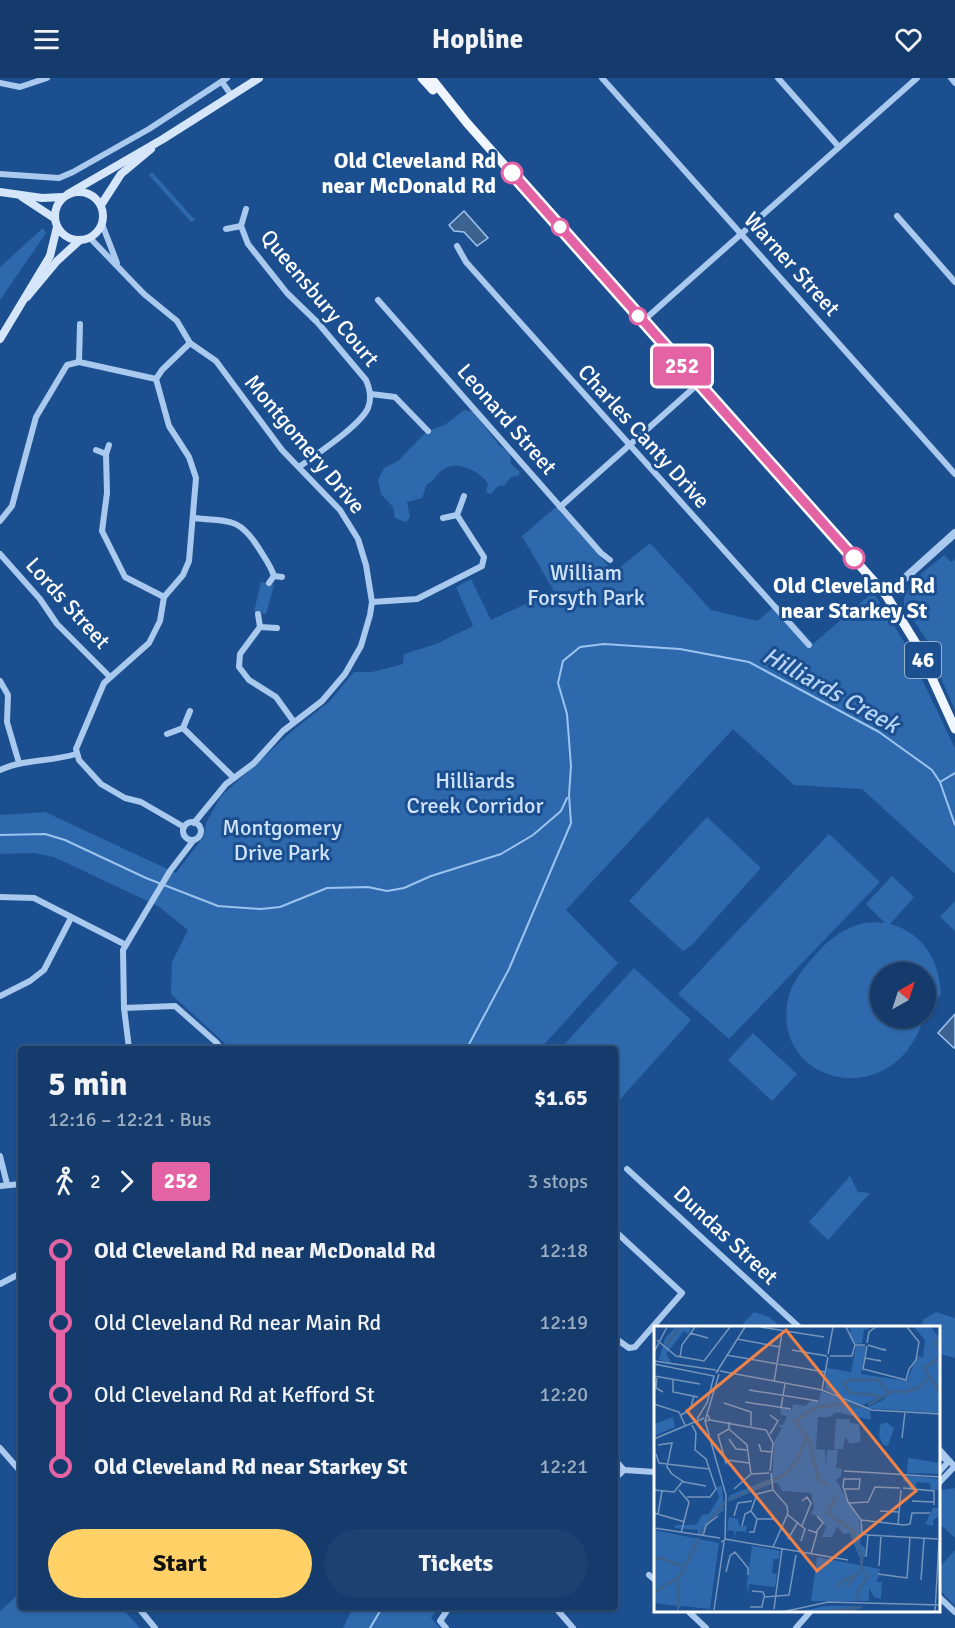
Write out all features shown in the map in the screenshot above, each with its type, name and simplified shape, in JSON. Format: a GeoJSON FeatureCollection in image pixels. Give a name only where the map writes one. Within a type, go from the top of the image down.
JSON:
{"type":"FeatureCollection","features":[{"type":"Feature","properties":{"kind":"main road"},"geometry":{"type":"LineString","coordinates":[[0,339],[50,256],[58,203],[66,195],[163,139],[259,78]]}},
{"type":"Feature","properties":{"kind":"main road","name":"46"},"geometry":{"type":"LineString","coordinates":[[422,78],[455,114],[467,123]]}},
{"type":"Feature","properties":{"kind":"main road","name":"46"},"geometry":{"type":"LineString","coordinates":[[431,78],[467,123],[886,595],[917,645],[955,729]]}},
{"type":"Feature","properties":{"kind":"main road"},"geometry":{"type":"LineString","coordinates":[[101,206],[121,174],[163,139]]}},
{"type":"Feature","properties":{"kind":"main road"},"geometry":{"type":"LineString","coordinates":[[0,192],[16,194],[42,198],[83,192],[96,199],[101,206],[102,224],[90,238],[80,240],[66,237],[55,222],[16,194]]}},
{"type":"Feature","properties":{"kind":"main road"},"geometry":{"type":"LineString","coordinates":[[20,305],[57,261],[80,240]]}},
{"type":"Feature","properties":{"kind":"street"},"geometry":{"type":"LineString","coordinates":[[0,83],[20,87],[47,78]]}},
{"type":"Feature","properties":{"kind":"street","name":"Warner Street"},"geometry":{"type":"LineString","coordinates":[[602,78],[955,474]]}},
{"type":"Feature","properties":{"kind":"street"},"geometry":{"type":"LineString","coordinates":[[778,78],[839,147]]}},
{"type":"Feature","properties":{"kind":"street"},"geometry":{"type":"LineString","coordinates":[[643,321],[917,78]]}},
{"type":"Feature","properties":{"kind":"street"},"geometry":{"type":"LineString","coordinates":[[951,78],[955,83]]}},
{"type":"Feature","properties":{"kind":"street"},"geometry":{"type":"LineString","coordinates":[[0,174],[59,178],[149,129],[225,80],[232,96]]}},
{"type":"Feature","properties":{"kind":"street","name":"Queensbury Court"},"geometry":{"type":"LineString","coordinates":[[246,209],[241,226],[248,244],[287,293],[318,323],[366,380],[371,394],[365,412],[336,439],[299,467]]}},
{"type":"Feature","properties":{"kind":"street"},"geometry":{"type":"LineString","coordinates":[[897,216],[955,282]]}},
{"type":"Feature","properties":{"kind":"street","name":"Montgomery Drive"},"geometry":{"type":"LineString","coordinates":[[102,224],[120,269]]}},
{"type":"Feature","properties":{"kind":"street","name":"Queensbury Court"},"geometry":{"type":"LineString","coordinates":[[226,230],[241,226]]}},
{"type":"Feature","properties":{"kind":"street","name":"Montgomery Drive"},"geometry":{"type":"LineString","coordinates":[[90,238],[144,294],[177,321],[190,343],[216,361],[282,450],[340,510],[353,528],[366,565],[372,602],[364,637],[352,664],[331,692],[294,722],[254,764],[234,777],[212,802],[197,825]]}},
{"type":"Feature","properties":{"kind":"street","name":"Charles Canty Drive"},"geometry":{"type":"LineString","coordinates":[[457,246],[466,262],[628,446],[809,645]]}},
{"type":"Feature","properties":{"kind":"street","name":"Leonard Street"},"geometry":{"type":"LineString","coordinates":[[378,300],[560,507],[610,560]]}},
{"type":"Feature","properties":{"kind":"street"},"geometry":{"type":"LineString","coordinates":[[79,362],[80,324]]}},
{"type":"Feature","properties":{"kind":"street"},"geometry":{"type":"LineString","coordinates":[[129,1046],[124,1008],[123,964],[126,945],[137,931],[181,854],[193,840],[200,837],[197,825],[184,827],[141,802],[108,789],[94,777],[76,754],[76,743],[93,702],[110,676],[148,643],[160,621],[164,597],[183,575],[189,561],[196,478],[189,457],[170,426],[156,379],[162,369],[190,343]]}},
{"type":"Feature","properties":{"kind":"street"},"geometry":{"type":"LineString","coordinates":[[0,520],[12,506],[32,427],[40,408],[63,370],[79,362],[156,379]]}},
{"type":"Feature","properties":{"kind":"street"},"geometry":{"type":"LineString","coordinates":[[560,507],[698,384]]}},
{"type":"Feature","properties":{"kind":"street"},"geometry":{"type":"LineString","coordinates":[[371,394],[395,397],[428,431]]}},
{"type":"Feature","properties":{"kind":"street"},"geometry":{"type":"LineString","coordinates":[[109,445],[106,454],[107,493],[101,524],[105,538],[125,577],[164,597]]}},
{"type":"Feature","properties":{"kind":"street"},"geometry":{"type":"LineString","coordinates":[[96,450],[106,454]]}},
{"type":"Feature","properties":{"kind":"street"},"geometry":{"type":"LineString","coordinates":[[457,515],[464,495]]}},
{"type":"Feature","properties":{"kind":"street"},"geometry":{"type":"LineString","coordinates":[[372,602],[417,599],[482,566],[484,557],[481,550],[457,515]]}},
{"type":"Feature","properties":{"kind":"street"},"geometry":{"type":"LineString","coordinates":[[443,518],[457,515]]}},
{"type":"Feature","properties":{"kind":"street"},"geometry":{"type":"LineString","coordinates":[[194,518],[232,522],[245,528],[269,562],[274,576]]}},
{"type":"Feature","properties":{"kind":"street"},"geometry":{"type":"LineString","coordinates":[[886,595],[955,533]]}},
{"type":"Feature","properties":{"kind":"street","name":"Lords Street"},"geometry":{"type":"LineString","coordinates":[[1,556],[40,599],[57,624],[110,676]]}},
{"type":"Feature","properties":{"kind":"street"},"geometry":{"type":"LineString","coordinates":[[274,576],[282,577]]}},
{"type":"Feature","properties":{"kind":"street"},"geometry":{"type":"LineString","coordinates":[[269,583],[274,576]]}},
{"type":"Feature","properties":{"kind":"street"},"geometry":{"type":"LineString","coordinates":[[258,614],[260,627],[240,654],[239,668],[249,680],[276,697],[294,722]]}},
{"type":"Feature","properties":{"kind":"street"},"geometry":{"type":"LineString","coordinates":[[260,627],[277,628]]}},
{"type":"Feature","properties":{"kind":"street"},"geometry":{"type":"LineString","coordinates":[[0,681],[8,695],[7,722],[19,763]]}},
{"type":"Feature","properties":{"kind":"street"},"geometry":{"type":"LineString","coordinates":[[167,734],[183,728],[190,711]]}},
{"type":"Feature","properties":{"kind":"street"},"geometry":{"type":"LineString","coordinates":[[183,728],[234,777]]}},
{"type":"Feature","properties":{"kind":"street"},"geometry":{"type":"LineString","coordinates":[[0,770],[19,763],[54,761],[76,754]]}},
{"type":"Feature","properties":{"kind":"street"},"geometry":{"type":"LineString","coordinates":[[181,854],[184,827]]}},
{"type":"Feature","properties":{"kind":"street"},"geometry":{"type":"LineString","coordinates":[[184,836],[193,840]]}},
{"type":"Feature","properties":{"kind":"street"},"geometry":{"type":"LineString","coordinates":[[0,897],[34,897],[126,945]]}},
{"type":"Feature","properties":{"kind":"street"},"geometry":{"type":"LineString","coordinates":[[0,996],[30,981],[44,970],[71,918]]}},
{"type":"Feature","properties":{"kind":"street"},"geometry":{"type":"LineString","coordinates":[[124,1008],[175,1006],[219,1046]]}},
{"type":"Feature","properties":{"kind":"street"},"geometry":{"type":"LineString","coordinates":[[0,1156],[4,1185]]}},
{"type":"Feature","properties":{"kind":"street","name":"Dundas Street"},"geometry":{"type":"LineString","coordinates":[[627,1169],[798,1326]]}},
{"type":"Feature","properties":{"kind":"street"},"geometry":{"type":"LineString","coordinates":[[618,1234],[682,1293],[635,1347],[629,1348],[618,1340]]}},
{"type":"Feature","properties":{"kind":"street"},"geometry":{"type":"LineString","coordinates":[[0,1284],[18,1275]]}},
{"type":"Feature","properties":{"kind":"street"},"geometry":{"type":"LineString","coordinates":[[0,1448],[18,1469]]}},
{"type":"Feature","properties":{"kind":"street"},"geometry":{"type":"LineString","coordinates":[[940,1449],[949,1461]]}},
{"type":"Feature","properties":{"kind":"street"},"geometry":{"type":"LineString","coordinates":[[940,1456],[955,1466],[940,1483]]}},
{"type":"Feature","properties":{"kind":"street"},"geometry":{"type":"LineString","coordinates":[[940,1472],[949,1461]]}},
{"type":"Feature","properties":{"kind":"street"},"geometry":{"type":"LineString","coordinates":[[618,1463],[624,1470],[654,1472]]}},
{"type":"Feature","properties":{"kind":"street"},"geometry":{"type":"LineString","coordinates":[[618,1476],[624,1470]]}},
{"type":"Feature","properties":{"kind":"street"},"geometry":{"type":"LineString","coordinates":[[649,1575],[654,1579]]}},
{"type":"Feature","properties":{"kind":"street"},"geometry":{"type":"LineString","coordinates":[[940,1597],[955,1612]]}},
{"type":"Feature","properties":{"kind":"street"},"geometry":{"type":"LineString","coordinates":[[139,1610],[155,1628]]}},
{"type":"Feature","properties":{"kind":"street"},"geometry":{"type":"LineString","coordinates":[[446,1628],[440,1621],[447,1610]]}},
{"type":"Feature","properties":{"kind":"street"},"geometry":{"type":"LineString","coordinates":[[557,1610],[573,1628]]}},
{"type":"Feature","properties":{"kind":"street"},"geometry":{"type":"LineString","coordinates":[[691,1613],[706,1628]]}},
{"type":"Feature","properties":{"kind":"street"},"geometry":{"type":"LineString","coordinates":[[796,1628],[808,1613]]}},
{"type":"Feature","properties":{"kind":"green space"},"geometry":{"type":"Polygon","coordinates":[[[152,172],[195,220],[191,222],[149,175],[152,172]]]}},
{"type":"Feature","properties":{"kind":"green space"},"geometry":{"type":"Polygon","coordinates":[[[43,228],[46,233],[0,300],[0,267],[43,228]]]}},
{"type":"Feature","properties":{"kind":"green space"},"geometry":{"type":"Polygon","coordinates":[[[464,410],[473,412],[500,446],[507,451],[511,464],[520,472],[518,476],[511,477],[505,485],[498,486],[491,494],[486,492],[488,484],[479,474],[460,466],[447,468],[427,484],[422,498],[407,502],[410,517],[406,522],[395,518],[393,507],[381,494],[378,480],[384,468],[398,461],[426,432],[446,424],[464,410]]]}},
{"type":"Feature","properties":{"kind":"green space","name":"Hilliards Creek Corridor"},"geometry":{"type":"Polygon","coordinates":[[[556,507],[614,572],[650,543],[711,610],[757,621],[778,604],[813,644],[873,592],[903,640],[955,748],[955,874],[862,789],[794,785],[733,729],[566,910],[618,963],[543,1046],[228,1046],[171,994],[172,962],[188,930],[158,906],[54,857],[34,853],[0,854],[0,815],[45,812],[176,873],[204,836],[206,823],[221,796],[292,731],[329,702],[354,672],[372,672],[403,664],[404,654],[436,644],[473,626],[456,587],[471,579],[491,620],[554,591],[522,536],[556,507]]]}},
{"type":"Feature","properties":{"kind":"green space"},"geometry":{"type":"Polygon","coordinates":[[[944,555],[951,562],[955,559],[955,710],[942,681],[934,651],[904,606],[904,598],[912,584],[944,555]]]}},
{"type":"Feature","properties":{"kind":"green space"},"geometry":{"type":"Polygon","coordinates":[[[261,582],[274,585],[266,614],[254,612],[261,582]]]}},
{"type":"Feature","properties":{"kind":"green space"},"geometry":{"type":"Polygon","coordinates":[[[707,817],[761,868],[692,945],[683,951],[629,901],[707,817]]]}},
{"type":"Feature","properties":{"kind":"green space"},"geometry":{"type":"Polygon","coordinates":[[[829,834],[880,882],[729,1039],[678,994],[829,834]]]}},
{"type":"Feature","properties":{"kind":"green space"},"geometry":{"type":"Polygon","coordinates":[[[892,876],[914,897],[890,924],[902,928],[921,941],[934,962],[870,962],[870,1028],[919,1028],[909,1048],[888,1068],[863,1077],[838,1077],[815,1068],[798,1052],[787,1028],[788,999],[800,974],[831,939],[856,925],[885,923],[866,904],[892,876]]]}},
{"type":"Feature","properties":{"kind":"green space"},"geometry":{"type":"Polygon","coordinates":[[[955,901],[955,931],[940,917],[955,901]]]}},
{"type":"Feature","properties":{"kind":"green space"},"geometry":{"type":"Polygon","coordinates":[[[634,968],[691,1020],[618,1102],[618,1046],[563,1046],[634,968]]]}},
{"type":"Feature","properties":{"kind":"green space"},"geometry":{"type":"Polygon","coordinates":[[[936,968],[940,982],[941,994],[936,1000],[936,968]]]}},
{"type":"Feature","properties":{"kind":"green space"},"geometry":{"type":"Polygon","coordinates":[[[753,1033],[797,1074],[772,1101],[728,1060],[753,1033]]]}},
{"type":"Feature","properties":{"kind":"green space"},"geometry":{"type":"Polygon","coordinates":[[[850,1176],[858,1192],[870,1193],[828,1240],[809,1222],[850,1176]]]}},
{"type":"Feature","properties":{"kind":"green space"},"geometry":{"type":"Polygon","coordinates":[[[754,1312],[769,1317],[780,1326],[741,1326],[754,1312]]]}},
{"type":"Feature","properties":{"kind":"green space"},"geometry":{"type":"Polygon","coordinates":[[[936,1312],[955,1318],[955,1358],[940,1354],[940,1326],[922,1326],[923,1320],[936,1312]]]}},
{"type":"Feature","properties":{"kind":"green space"},"geometry":{"type":"Polygon","coordinates":[[[955,1488],[955,1538],[940,1524],[940,1492],[955,1488]]]}},
{"type":"Feature","properties":{"kind":"green space"},"geometry":{"type":"Polygon","coordinates":[[[955,1550],[955,1606],[940,1590],[940,1567],[955,1550]]]}},
{"type":"Feature","properties":{"kind":"green space"},"geometry":{"type":"Polygon","coordinates":[[[18,1595],[18,1610],[124,1610],[140,1628],[0,1628],[0,1611],[18,1595]]]}},
{"type":"Feature","properties":{"kind":"green space"},"geometry":{"type":"Polygon","coordinates":[[[352,1610],[436,1610],[431,1618],[440,1628],[343,1628],[352,1610]]]}},
{"type":"Feature","properties":{"kind":"shaded area"},"geometry":{"type":"Polygon","coordinates":[[[464,211],[488,238],[477,246],[464,232],[454,231],[449,225],[464,211]]]}},
{"type":"Feature","properties":{"kind":"shaded area"},"geometry":{"type":"Polygon","coordinates":[[[955,1014],[955,1046],[954,1048],[938,1033],[955,1014]]]}},
{"type":"Feature","properties":{"kind":"waterway","name":"Hilliards Creek"},"geometry":{"type":"LineString","coordinates":[[468,1046],[509,969],[571,823],[569,795],[571,766],[567,714],[558,683],[563,661],[580,647],[604,644],[680,649],[749,662],[879,732],[932,770],[940,782],[955,825]]}},
{"type":"Feature","properties":{"kind":"waterway"},"geometry":{"type":"LineString","coordinates":[[940,782],[955,773]]}},
{"type":"Feature","properties":{"kind":"waterway"},"geometry":{"type":"LineString","coordinates":[[0,835],[45,834],[65,840],[146,878],[218,906],[261,909],[280,907],[327,888],[368,887],[387,891],[404,888],[431,876],[501,854],[533,835],[561,811],[567,798]]}},
{"type":"Feature","properties":{"kind":"waterway","name":"Hilliards Creek"},"geometry":{"type":"LineString","coordinates":[[370,1628],[381,1610]]}},
{"type":"Feature","properties":{"kind":"bus line","name":"252"},"geometry":{"type":"LineString","coordinates":[[512,173],[854,558]]}},
{"type":"Feature","properties":{"kind":"place","name":"Old Cleveland Rd near McDonald Rd"},"geometry":{"type":"Point","coordinates":[512,173]}},
{"type":"Feature","properties":{"kind":"place","name":"Old Cleveland Rd near Starkey St"},"geometry":{"type":"Point","coordinates":[854,558]}},
{"type":"Feature","properties":{"kind":"park label","name":"William Forsyth Park"},"geometry":{"type":"Point","coordinates":[586,584]}},
{"type":"Feature","properties":{"kind":"park label","name":"Montgomery Drive Park"},"geometry":{"type":"Point","coordinates":[282,840]}}]}
